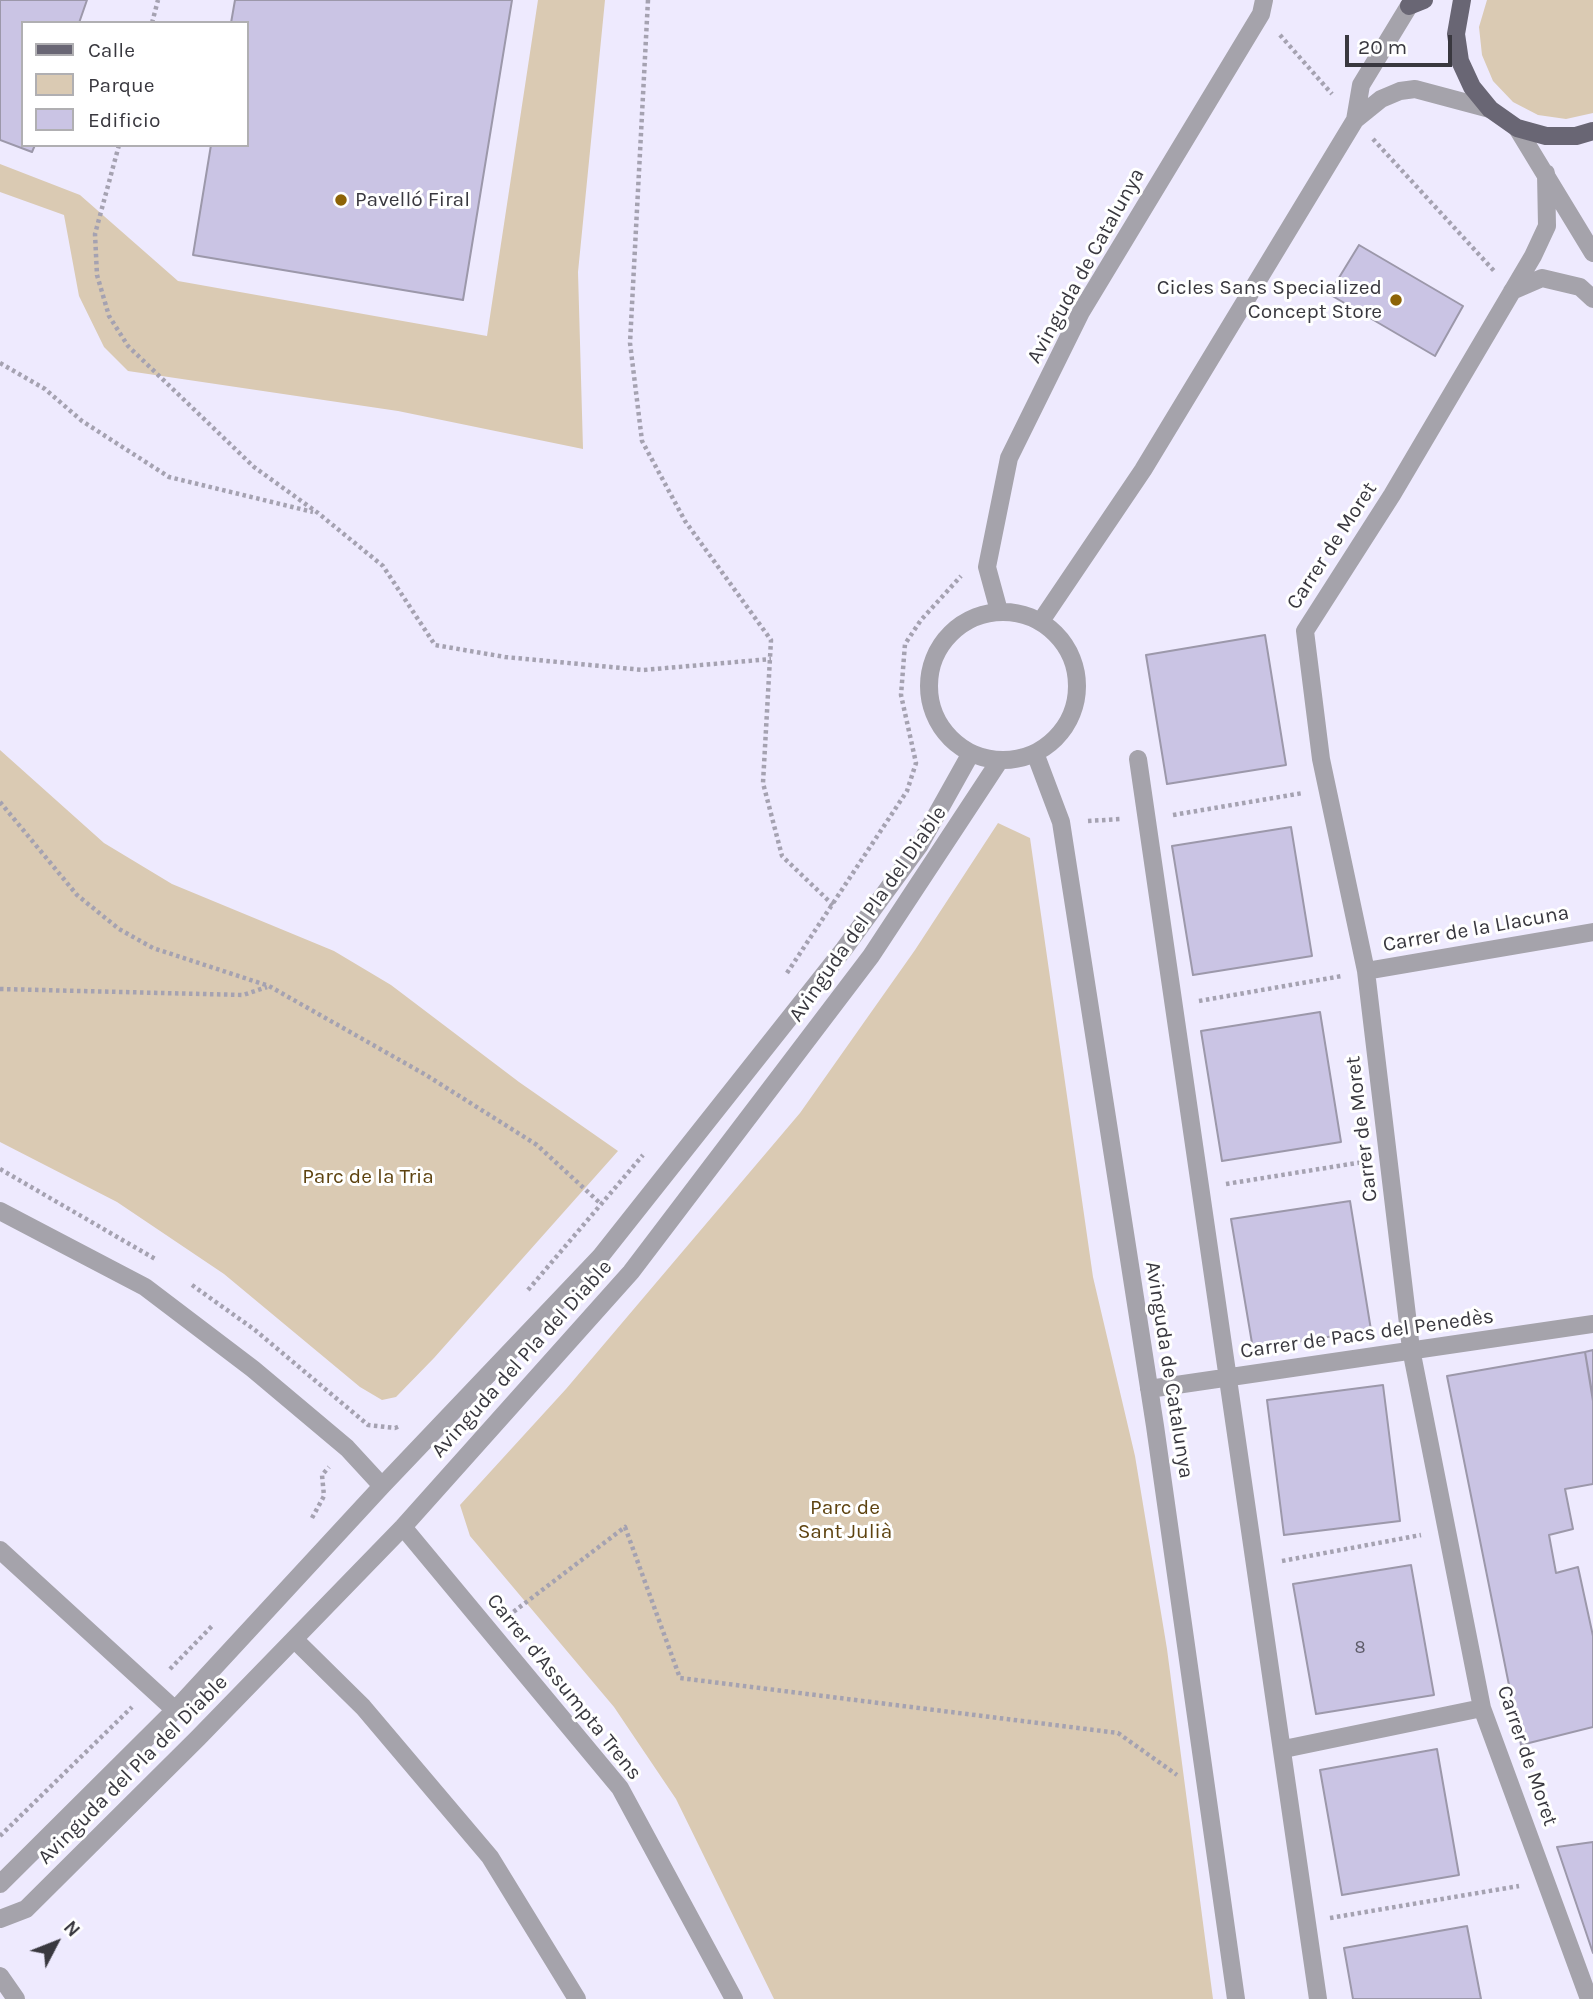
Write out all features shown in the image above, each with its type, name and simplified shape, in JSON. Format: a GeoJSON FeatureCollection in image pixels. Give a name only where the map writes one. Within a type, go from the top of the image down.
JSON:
{"type":"FeatureCollection","features":[{"type":"Feature","properties":{"kind":"main road"},"geometry":{"type":"LineString","coordinates":[[1462,0],[1456,34],[1460,61],[1472,87],[1490,109],[1517,128],[1546,136],[1576,136],[1593,131]]}},
{"type":"Feature","properties":{"kind":"street"},"geometry":{"type":"LineString","coordinates":[[1355,120],[1361,85],[1416,3]]}},
{"type":"Feature","properties":{"kind":"street","name":"Avinguda de Catalunya"},"geometry":{"type":"LineString","coordinates":[[999,611],[987,567],[1009,458],[1081,312],[1262,7]]}},
{"type":"Feature","properties":{"kind":"street"},"geometry":{"type":"LineString","coordinates":[[1041,621],[1143,470],[1355,120],[1381,99],[1400,91],[1415,89],[1490,109]]}},
{"type":"Feature","properties":{"kind":"street"},"geometry":{"type":"LineString","coordinates":[[1517,128],[1593,253]]}},
{"type":"Feature","properties":{"kind":"street","name":"Carrer de Moret"},"geometry":{"type":"LineString","coordinates":[[1546,173],[1547,226],[1512,291],[1392,495],[1305,631],[1328,789],[1366,971],[1411,1349],[1482,1708],[1548,1881],[1589,1999]]}},
{"type":"Feature","properties":{"kind":"street"},"geometry":{"type":"LineString","coordinates":[[1512,291],[1542,278],[1580,287],[1593,299]]}},
{"type":"Feature","properties":{"kind":"street"},"geometry":{"type":"LineString","coordinates":[[999,611],[1020,613],[1041,621],[1058,636],[1071,656],[1077,678],[1076,701],[1068,723],[1054,741],[1035,753],[1000,760],[971,753],[951,739],[937,719],[929,696],[930,672],[939,648],[954,630],[975,617],[999,611]]}},
{"type":"Feature","properties":{"kind":"street","name":"Avinguda del Pla del Diable"},"geometry":{"type":"LineString","coordinates":[[0,1884],[175,1710],[382,1486],[600,1257],[867,918],[919,846],[971,753]]}},
{"type":"Feature","properties":{"kind":"street","name":"Avinguda de Catalunya"},"geometry":{"type":"LineString","coordinates":[[1035,753],[1061,822],[1149,1389],[1236,1999]]}},
{"type":"Feature","properties":{"kind":"street"},"geometry":{"type":"LineString","coordinates":[[1138,759],[1318,1999]]}},
{"type":"Feature","properties":{"kind":"street","name":"Avinguda del Pla del Diable"},"geometry":{"type":"LineString","coordinates":[[0,1919],[26,1909],[294,1639],[403,1527],[631,1272],[871,956],[1000,760]]}},
{"type":"Feature","properties":{"kind":"street","name":"Carrer de la Llacuna"},"geometry":{"type":"LineString","coordinates":[[1366,971],[1593,932]]}},
{"type":"Feature","properties":{"kind":"street"},"geometry":{"type":"LineString","coordinates":[[0,1211],[145,1287],[253,1369],[347,1448],[382,1486]]}},
{"type":"Feature","properties":{"kind":"street","name":"Carrer de Pacs del Penedès"},"geometry":{"type":"LineString","coordinates":[[1149,1389],[1593,1324]]}},
{"type":"Feature","properties":{"kind":"street","name":"Carrer d'Assumpta Trens"},"geometry":{"type":"LineString","coordinates":[[403,1527],[620,1788],[734,1999]]}},
{"type":"Feature","properties":{"kind":"street"},"geometry":{"type":"LineString","coordinates":[[0,1550],[175,1710]]}},
{"type":"Feature","properties":{"kind":"street"},"geometry":{"type":"LineString","coordinates":[[294,1639],[363,1707],[490,1857],[577,1999]]}},
{"type":"Feature","properties":{"kind":"street"},"geometry":{"type":"LineString","coordinates":[[1283,1749],[1482,1708]]}},
{"type":"Feature","properties":{"kind":"street"},"geometry":{"type":"LineString","coordinates":[[0,1976],[16,1999]]}},
{"type":"Feature","properties":{"kind":"path"},"geometry":{"type":"LineString","coordinates":[[153,21],[158,0]]}},
{"type":"Feature","properties":{"kind":"path"},"geometry":{"type":"LineString","coordinates":[[648,0],[629,343],[642,441],[685,521],[771,640],[763,782],[782,856],[833,905]]}},
{"type":"Feature","properties":{"kind":"path"},"geometry":{"type":"LineString","coordinates":[[1262,7],[1355,120],[1512,291]]}},
{"type":"Feature","properties":{"kind":"path"},"geometry":{"type":"LineString","coordinates":[[118,147],[95,234],[97,275],[109,316],[128,346],[254,467],[318,513],[383,566],[435,645],[505,657],[643,670],[771,659]]}},
{"type":"Feature","properties":{"kind":"path"},"geometry":{"type":"LineString","coordinates":[[0,363],[45,389],[82,421],[169,477],[318,513]]}},
{"type":"Feature","properties":{"kind":"path"},"geometry":{"type":"LineString","coordinates":[[780,982],[906,791],[916,763],[901,695],[905,644],[921,621],[964,573]]}},
{"type":"Feature","properties":{"kind":"path"},"geometry":{"type":"LineString","coordinates":[[1147,819],[1328,789]]}},
{"type":"Feature","properties":{"kind":"path"},"geometry":{"type":"LineString","coordinates":[[0,802],[77,895],[119,929],[166,953],[269,986],[426,1075],[537,1145],[601,1204]]}},
{"type":"Feature","properties":{"kind":"path"},"geometry":{"type":"LineString","coordinates":[[1174,1005],[1366,971]]}},
{"type":"Feature","properties":{"kind":"path"},"geometry":{"type":"LineString","coordinates":[[0,989],[243,995],[269,986]]}},
{"type":"Feature","properties":{"kind":"path"},"geometry":{"type":"LineString","coordinates":[[527,1291],[644,1153]]}},
{"type":"Feature","properties":{"kind":"path"},"geometry":{"type":"LineString","coordinates":[[1201,1188],[1388,1158]]}},
{"type":"Feature","properties":{"kind":"path"},"geometry":{"type":"LineString","coordinates":[[0,1169],[164,1266]]}},
{"type":"Feature","properties":{"kind":"path"},"geometry":{"type":"LineString","coordinates":[[187,1282],[255,1330],[368,1425],[395,1428],[403,1424]]}},
{"type":"Feature","properties":{"kind":"path"},"geometry":{"type":"LineString","coordinates":[[306,1524],[318,1510],[324,1496],[322,1475],[368,1425]]}},
{"type":"Feature","properties":{"kind":"path"},"geometry":{"type":"LineString","coordinates":[[489,1631],[625,1527],[680,1678],[1118,1733],[1206,1796]]}},
{"type":"Feature","properties":{"kind":"path"},"geometry":{"type":"LineString","coordinates":[[1257,1566],[1447,1530]]}},
{"type":"Feature","properties":{"kind":"path"},"geometry":{"type":"LineString","coordinates":[[0,1836],[214,1624]]}},
{"type":"Feature","properties":{"kind":"path"},"geometry":{"type":"LineString","coordinates":[[1306,1922],[1548,1881]]}},
{"type":"Feature","properties":{"kind":"green space"},"geometry":{"type":"Polygon","coordinates":[[[538,0],[605,0],[578,272],[583,449],[398,411],[128,371],[104,347],[79,296],[64,215],[0,192],[0,164],[80,195],[178,281],[487,336],[538,0]]]}},
{"type":"Feature","properties":{"kind":"green space"},"geometry":{"type":"Polygon","coordinates":[[[1487,0],[1593,0],[1593,113],[1566,119],[1538,115],[1513,102],[1493,81],[1482,55],[1479,27],[1487,0]]]}},
{"type":"Feature","properties":{"kind":"green space","name":"Parc de la Tria"},"geometry":{"type":"Polygon","coordinates":[[[0,750],[104,843],[172,884],[334,951],[391,985],[519,1082],[618,1151],[396,1397],[382,1400],[360,1387],[224,1274],[117,1202],[0,1142],[0,750]]]}},
{"type":"Feature","properties":{"kind":"green space","name":"Parc de Sant Julià"},"geometry":{"type":"Polygon","coordinates":[[[998,823],[1030,838],[1093,1277],[1135,1456],[1167,1649],[1213,1999],[774,1999],[676,1799],[614,1707],[470,1536],[460,1505],[566,1389],[800,1113],[915,950],[998,823]]]}},
{"type":"Feature","properties":{"kind":"building"},"geometry":{"type":"Polygon","coordinates":[[[0,0],[87,0],[80,21],[21,21],[21,147],[34,147],[32,152],[0,140],[0,0]]]}},
{"type":"Feature","properties":{"kind":"building","name":"Pavelló Firal"},"geometry":{"type":"Polygon","coordinates":[[[235,0],[512,0],[463,300],[193,255],[211,147],[248,147],[248,21],[231,21],[235,0]]]}},
{"type":"Feature","properties":{"kind":"building","name":"Cicles Sans Specialized Concept Store"},"geometry":{"type":"Polygon","coordinates":[[[1359,245],[1463,306],[1435,356],[1329,294],[1359,245]]]}},
{"type":"Feature","properties":{"kind":"building"},"geometry":{"type":"Polygon","coordinates":[[[1265,635],[1286,765],[1167,784],[1146,655],[1265,635]]]}},
{"type":"Feature","properties":{"kind":"building"},"geometry":{"type":"Polygon","coordinates":[[[1291,827],[1312,956],[1193,975],[1172,846],[1291,827]]]}},
{"type":"Feature","properties":{"kind":"building"},"geometry":{"type":"Polygon","coordinates":[[[1320,1012],[1341,1142],[1222,1161],[1201,1031],[1320,1012]]]}},
{"type":"Feature","properties":{"kind":"building"},"geometry":{"type":"Polygon","coordinates":[[[1350,1201],[1371,1330],[1253,1349],[1231,1219],[1350,1201]]]}},
{"type":"Feature","properties":{"kind":"building"},"geometry":{"type":"Polygon","coordinates":[[[1593,1350],[1593,1398],[1585,1352],[1593,1350]]]}},
{"type":"Feature","properties":{"kind":"building"},"geometry":{"type":"Polygon","coordinates":[[[1585,1352],[1593,1401],[1593,1484],[1565,1489],[1573,1529],[1549,1535],[1556,1573],[1578,1567],[1593,1636],[1593,1727],[1521,1745],[1447,1376],[1585,1352]]]}},
{"type":"Feature","properties":{"kind":"building"},"geometry":{"type":"Polygon","coordinates":[[[1383,1385],[1400,1521],[1284,1535],[1267,1400],[1383,1385]]]}},
{"type":"Feature","properties":{"kind":"building"},"geometry":{"type":"Polygon","coordinates":[[[1411,1565],[1434,1695],[1316,1714],[1293,1584],[1411,1565]]]}},
{"type":"Feature","properties":{"kind":"building"},"geometry":{"type":"Polygon","coordinates":[[[1437,1749],[1459,1875],[1342,1895],[1320,1770],[1437,1749]]]}},
{"type":"Feature","properties":{"kind":"building"},"geometry":{"type":"Polygon","coordinates":[[[1593,1842],[1593,1953],[1557,1847],[1593,1842]]]}},
{"type":"Feature","properties":{"kind":"building"},"geometry":{"type":"Polygon","coordinates":[[[1467,1926],[1481,1999],[1353,1999],[1344,1948],[1467,1926]]]}},
{"type":"Feature","properties":{"kind":"place","name":"Pavelló Firal"},"geometry":{"type":"Point","coordinates":[341,200]}},
{"type":"Feature","properties":{"kind":"place","name":"Cicles Sans Specialized Concept Store"},"geometry":{"type":"Point","coordinates":[1396,300]}}]}
